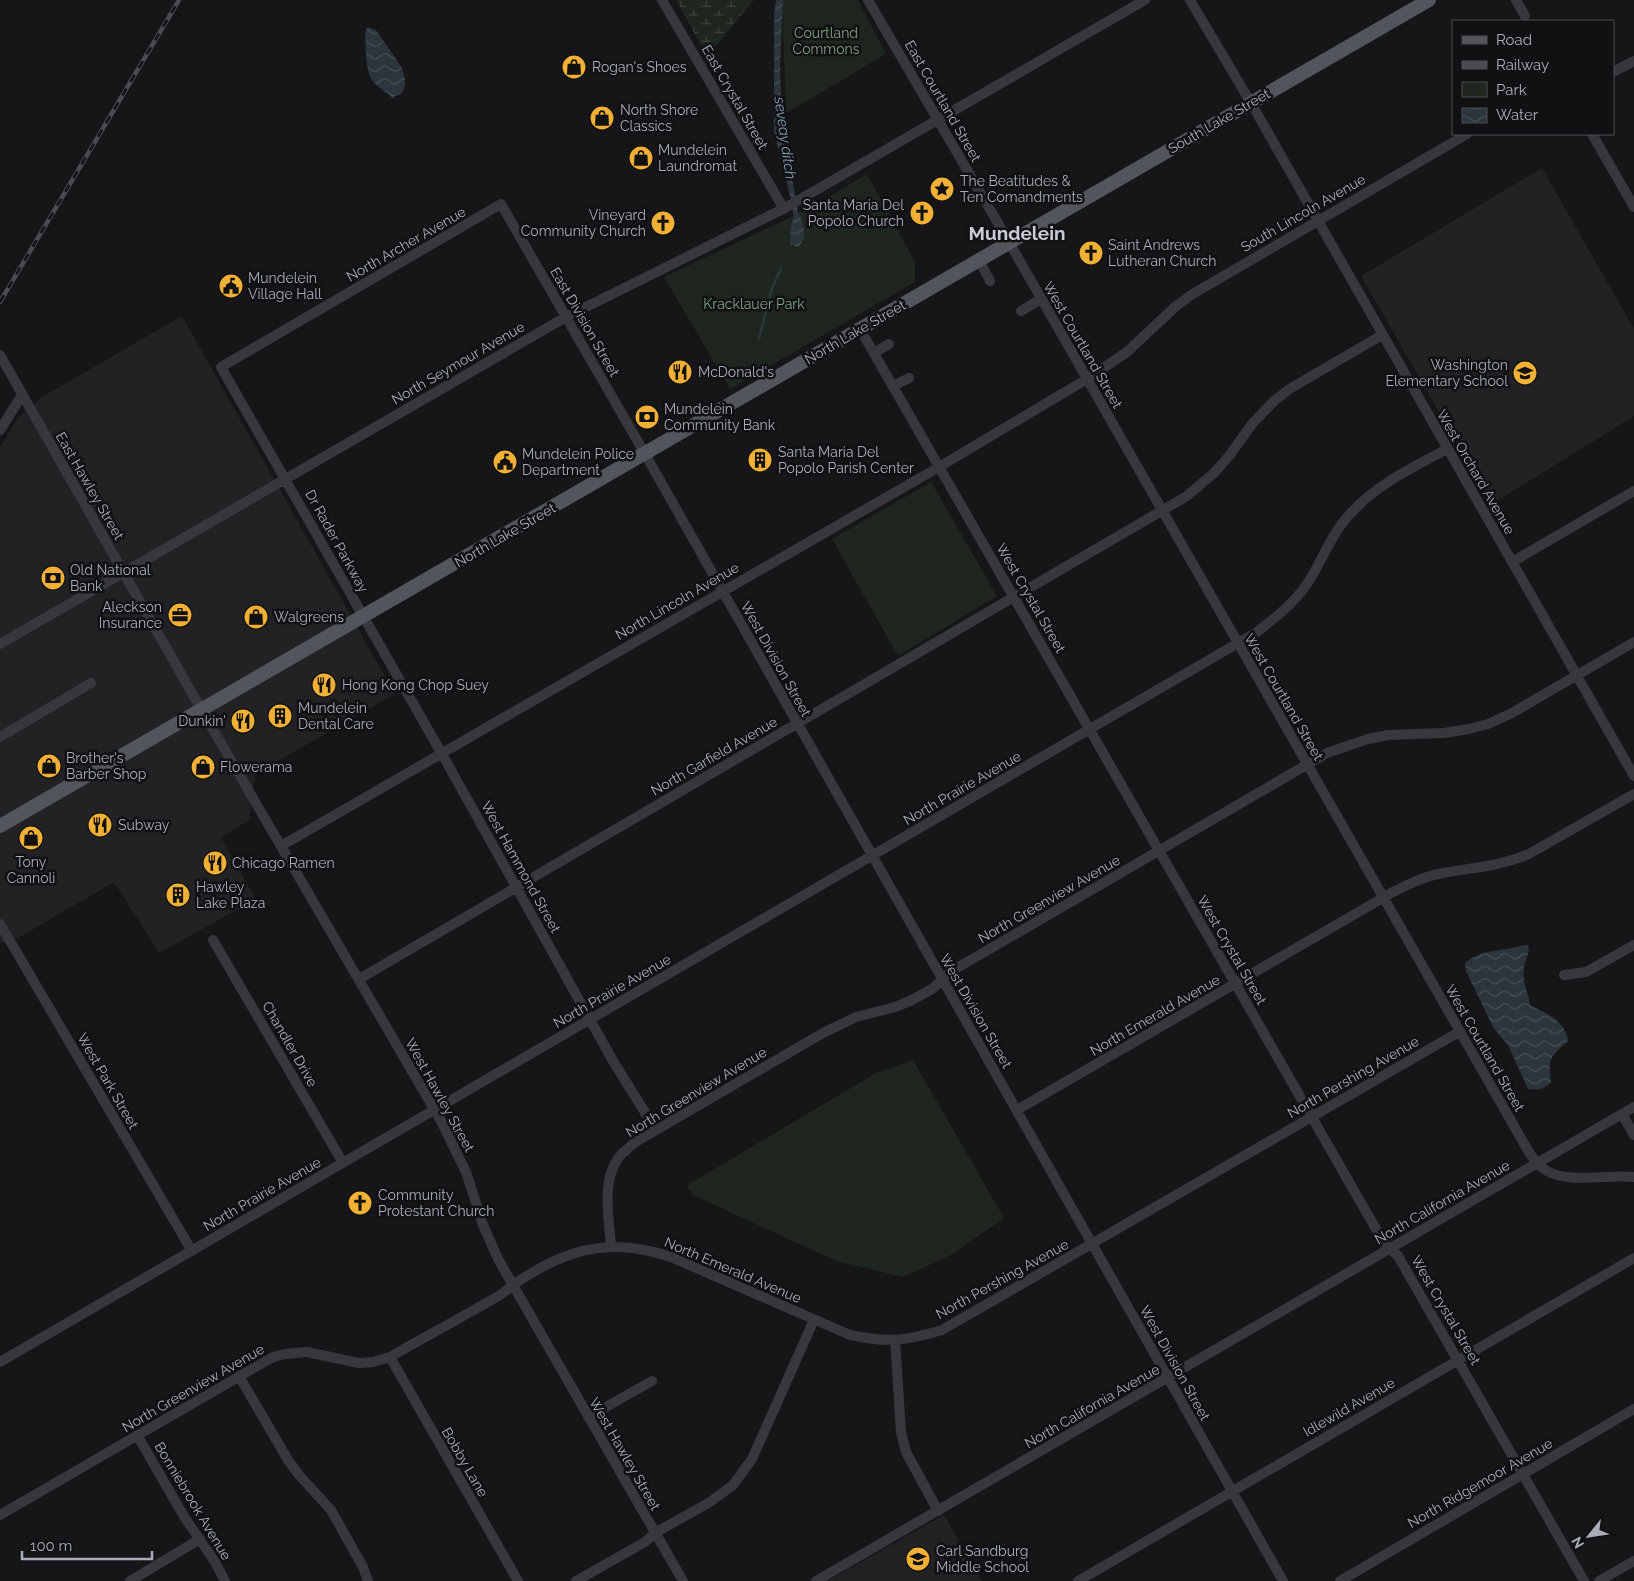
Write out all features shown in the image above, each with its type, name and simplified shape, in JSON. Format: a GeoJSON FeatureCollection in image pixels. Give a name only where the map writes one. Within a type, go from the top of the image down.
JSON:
{"type":"FeatureCollection","features":[{"type":"Feature","properties":{"kind":"main road","name":"South Lake Street"},"geometry":{"type":"LineString","coordinates":[[1009,242],[1429,0]]}},
{"type":"Feature","properties":{"kind":"main road","name":"North Lake Street"},"geometry":{"type":"LineString","coordinates":[[0,826],[1009,242]]}},
{"type":"Feature","properties":{"kind":"street","name":"East Crystal Street"},"geometry":{"type":"LineString","coordinates":[[662,0],[784,208]]}},
{"type":"Feature","properties":{"kind":"street","name":"East Courtland Street"},"geometry":{"type":"LineString","coordinates":[[868,0],[1009,242]]}},
{"type":"Feature","properties":{"kind":"street","name":"North Seymour Avenue"},"geometry":{"type":"LineString","coordinates":[[0,644],[566,316],[784,208],[1145,0]]}},
{"type":"Feature","properties":{"kind":"street","name":"West Orchard Avenue"},"geometry":{"type":"LineString","coordinates":[[1190,0],[1251,103],[1634,776]]}},
{"type":"Feature","properties":{"kind":"street"},"geometry":{"type":"LineString","coordinates":[[1516,0],[1525,16]]}},
{"type":"Feature","properties":{"kind":"street"},"geometry":{"type":"LineString","coordinates":[[1614,71],[1634,61]]}},
{"type":"Feature","properties":{"kind":"street","name":"South Lincoln Avenue"},"geometry":{"type":"LineString","coordinates":[[1087,379],[1127,352],[1175,307],[1191,295],[1466,135]]}},
{"type":"Feature","properties":{"kind":"street"},"geometry":{"type":"LineString","coordinates":[[1593,135],[1634,207]]}},
{"type":"Feature","properties":{"kind":"street","name":"East Division Street"},"geometry":{"type":"LineString","coordinates":[[501,204],[645,454]]}},
{"type":"Feature","properties":{"kind":"street","name":"North Archer Avenue"},"geometry":{"type":"LineString","coordinates":[[221,367],[501,204]]}},
{"type":"Feature","properties":{"kind":"street","name":"West Courtland Street"},"geometry":{"type":"LineString","coordinates":[[1009,242],[1459,1032],[1530,1154],[1538,1163]]}},
{"type":"Feature","properties":{"kind":"street"},"geometry":{"type":"LineString","coordinates":[[979,260],[990,281]]}},
{"type":"Feature","properties":{"kind":"street"},"geometry":{"type":"LineString","coordinates":[[1021,311],[1041,299]]}},
{"type":"Feature","properties":{"kind":"street","name":"West Crystal Street"},"geometry":{"type":"LineString","coordinates":[[860,329],[1384,1243],[1398,1256],[1584,1581]]}},
{"type":"Feature","properties":{"kind":"street","name":"North Garfield Avenue"},"geometry":{"type":"LineString","coordinates":[[358,979],[1187,496],[1215,472],[1252,424],[1275,400],[1291,388],[1382,335]]}},
{"type":"Feature","properties":{"kind":"street"},"geometry":{"type":"LineString","coordinates":[[874,353],[889,344]]}},
{"type":"Feature","properties":{"kind":"street","name":"East Hawley Street"},"geometry":{"type":"LineString","coordinates":[[0,356],[201,709]]}},
{"type":"Feature","properties":{"kind":"street","name":"Dr Rader Parkway"},"geometry":{"type":"LineString","coordinates":[[221,367],[363,617]]}},
{"type":"Feature","properties":{"kind":"street"},"geometry":{"type":"LineString","coordinates":[[893,386],[909,378]]}},
{"type":"Feature","properties":{"kind":"street","name":"North Lincoln Avenue"},"geometry":{"type":"LineString","coordinates":[[281,846],[939,467],[1087,379]]}},
{"type":"Feature","properties":{"kind":"street"},"geometry":{"type":"LineString","coordinates":[[0,430],[22,396]]}},
{"type":"Feature","properties":{"kind":"street","name":"North Prairie Avenue"},"geometry":{"type":"LineString","coordinates":[[0,1362],[1237,644],[1271,621],[1296,597],[1307,584],[1332,536],[1357,506],[1388,481],[1447,449]]}},
{"type":"Feature","properties":{"kind":"street","name":"West Division Street"},"geometry":{"type":"LineString","coordinates":[[645,454],[796,724],[1283,1581]]}},
{"type":"Feature","properties":{"kind":"street"},"geometry":{"type":"LineString","coordinates":[[1512,562],[1634,491]]}},
{"type":"Feature","properties":{"kind":"street","name":"West Hammond Street"},"geometry":{"type":"LineString","coordinates":[[363,617],[442,754],[590,1020],[656,1130]]}},
{"type":"Feature","properties":{"kind":"street","name":"North Greenview Avenue"},"geometry":{"type":"LineString","coordinates":[[0,1515],[273,1358],[307,1352],[359,1364],[390,1357],[502,1294],[513,1285],[564,1256],[589,1249],[611,1246],[608,1187],[612,1169],[619,1156],[634,1143],[656,1130],[831,1028],[856,1017],[910,1001],[932,989],[950,972],[1307,764],[1348,744],[1368,739],[1388,735],[1469,730],[1488,724],[1512,713],[1634,642]]}},
{"type":"Feature","properties":{"kind":"street"},"geometry":{"type":"LineString","coordinates":[[0,737],[90,683]]}},
{"type":"Feature","properties":{"kind":"street","name":"West Hawley Street"},"geometry":{"type":"LineString","coordinates":[[201,709],[435,1110],[466,1172],[488,1239],[682,1581]]}},
{"type":"Feature","properties":{"kind":"street","name":"North Emerald Avenue"},"geometry":{"type":"LineString","coordinates":[[1017,1110],[1416,881],[1516,860],[1530,854],[1634,794]]}},
{"type":"Feature","properties":{"kind":"street","name":"West Park Street"},"geometry":{"type":"LineString","coordinates":[[0,924],[192,1251]]}},
{"type":"Feature","properties":{"kind":"street","name":"Chandler Drive"},"geometry":{"type":"LineString","coordinates":[[213,940],[343,1163]]}},
{"type":"Feature","properties":{"kind":"street"},"geometry":{"type":"LineString","coordinates":[[1564,975],[1586,972],[1634,945]]}},
{"type":"Feature","properties":{"kind":"street","name":"North Pershing Avenue"},"geometry":{"type":"LineString","coordinates":[[814,1320],[850,1335],[871,1340],[910,1339],[942,1330],[1459,1032]]}},
{"type":"Feature","properties":{"kind":"street","name":"North California Avenue"},"geometry":{"type":"LineString","coordinates":[[816,1581],[1634,1107]]}},
{"type":"Feature","properties":{"kind":"street"},"geometry":{"type":"LineString","coordinates":[[1622,1114],[1634,1135]]}},
{"type":"Feature","properties":{"kind":"street"},"geometry":{"type":"LineString","coordinates":[[1538,1163],[1545,1170],[1566,1178],[1618,1175],[1634,1177]]}},
{"type":"Feature","properties":{"kind":"street","name":"North Emerald Avenue"},"geometry":{"type":"LineString","coordinates":[[611,1246],[632,1246],[671,1257],[814,1320]]}},
{"type":"Feature","properties":{"kind":"street","name":"Idlewild Avenue"},"geometry":{"type":"LineString","coordinates":[[1078,1581],[1634,1258]]}},
{"type":"Feature","properties":{"kind":"street"},"geometry":{"type":"LineString","coordinates":[[576,1581],[645,1542],[655,1534],[710,1502],[733,1485],[752,1459],[814,1320]]}},
{"type":"Feature","properties":{"kind":"street"},"geometry":{"type":"LineString","coordinates":[[895,1340],[901,1432],[906,1452],[938,1511]]}},
{"type":"Feature","properties":{"kind":"street","name":"Bobby Lane"},"geometry":{"type":"LineString","coordinates":[[390,1357],[518,1581]]}},
{"type":"Feature","properties":{"kind":"street"},"geometry":{"type":"LineString","coordinates":[[239,1376],[288,1460],[331,1510],[363,1567],[368,1581]]}},
{"type":"Feature","properties":{"kind":"street"},"geometry":{"type":"LineString","coordinates":[[588,1417],[652,1381]]}},
{"type":"Feature","properties":{"kind":"street","name":"North Ridgemoor Avenue"},"geometry":{"type":"LineString","coordinates":[[1340,1581],[1634,1409]]}},
{"type":"Feature","properties":{"kind":"street","name":"Bonniebrook Avenue"},"geometry":{"type":"LineString","coordinates":[[137,1435],[225,1581]]}},
{"type":"Feature","properties":{"kind":"street"},"geometry":{"type":"LineString","coordinates":[[130,1581],[200,1539]]}},
{"type":"Feature","properties":{"kind":"street"},"geometry":{"type":"LineString","coordinates":[[1599,1581],[1634,1561]]}},
{"type":"Feature","properties":{"kind":"shaded area","name":"Washington Elementary School"},"geometry":{"type":"Polygon","coordinates":[[[1542,168],[1634,329],[1634,416],[1492,504],[1361,276],[1542,168]]]}},
{"type":"Feature","properties":{"kind":"shaded area"},"geometry":{"type":"Polygon","coordinates":[[[182,316],[395,694],[255,774],[249,820],[221,838],[256,899],[159,953],[114,882],[18,938],[0,943],[0,447],[18,418],[42,397],[182,316]]]}},
{"type":"Feature","properties":{"kind":"shaded area","name":"Carl Sandburg Middle School"},"geometry":{"type":"Polygon","coordinates":[[[944,1515],[982,1581],[828,1581],[903,1538],[944,1515]]]}},
{"type":"Feature","properties":{"kind":"green space"},"geometry":{"type":"Polygon","coordinates":[[[676,0],[754,0],[707,56],[676,0]]]}},
{"type":"Feature","properties":{"kind":"green space","name":"Courtland Commons"},"geometry":{"type":"Polygon","coordinates":[[[782,0],[858,0],[886,54],[786,113],[782,0]]]}},
{"type":"Feature","properties":{"kind":"green space","name":"Kracklauer Park"},"geometry":{"type":"Polygon","coordinates":[[[867,174],[915,262],[915,282],[730,389],[664,277],[810,208],[867,174]]]}},
{"type":"Feature","properties":{"kind":"green space"},"geometry":{"type":"Polygon","coordinates":[[[931,482],[997,596],[898,656],[832,539],[931,482]]]}},
{"type":"Feature","properties":{"kind":"green space"},"geometry":{"type":"Polygon","coordinates":[[[913,1060],[1004,1218],[951,1255],[903,1277],[836,1261],[693,1195],[686,1186],[876,1073],[913,1060]]]}},
{"type":"Feature","properties":{"kind":"water","name":"seveay ditch"},"geometry":{"type":"Polygon","coordinates":[[[776,0],[783,0],[780,64],[781,100],[787,150],[798,212],[804,230],[803,240],[798,247],[790,244],[791,224],[794,218],[774,131],[774,15],[776,0]]]}},
{"type":"Feature","properties":{"kind":"water"},"geometry":{"type":"Polygon","coordinates":[[[368,27],[376,30],[402,68],[405,88],[393,99],[374,83],[370,75],[367,63],[365,32],[368,27]]]}},
{"type":"Feature","properties":{"kind":"water"},"geometry":{"type":"Polygon","coordinates":[[[1528,945],[1529,948],[1524,966],[1524,983],[1530,1005],[1554,1018],[1563,1028],[1568,1041],[1552,1058],[1550,1063],[1551,1082],[1546,1087],[1538,1089],[1528,1089],[1509,1047],[1493,1027],[1466,971],[1465,963],[1478,955],[1528,945]]]}},
{"type":"Feature","properties":{"kind":"waterway"},"geometry":{"type":"LineString","coordinates":[[759,339],[772,288],[781,269]]}},
{"type":"Feature","properties":{"kind":"railway"},"geometry":{"type":"LineString","coordinates":[[0,302],[179,0]]}},
{"type":"Feature","properties":{"kind":"place","name":"Rogan's Shoes"},"geometry":{"type":"Point","coordinates":[574,67]}},
{"type":"Feature","properties":{"kind":"place","name":"North Shore Classics"},"geometry":{"type":"Point","coordinates":[602,118]}},
{"type":"Feature","properties":{"kind":"place","name":"Mundelein Laundromat"},"geometry":{"type":"Point","coordinates":[641,158]}},
{"type":"Feature","properties":{"kind":"place","name":"The Beatitudes & Ten Comandments"},"geometry":{"type":"Point","coordinates":[942,189]}},
{"type":"Feature","properties":{"kind":"place","name":"Santa Maria Del Popolo Church"},"geometry":{"type":"Point","coordinates":[922,213]}},
{"type":"Feature","properties":{"kind":"place","name":"Vineyard Community Church"},"geometry":{"type":"Point","coordinates":[663,223]}},
{"type":"Feature","properties":{"kind":"place","name":"Saint Andrews Lutheran Church"},"geometry":{"type":"Point","coordinates":[1091,253]}},
{"type":"Feature","properties":{"kind":"place","name":"Mundelein Village Hall"},"geometry":{"type":"Point","coordinates":[231,286]}},
{"type":"Feature","properties":{"kind":"place","name":"McDonald's"},"geometry":{"type":"Point","coordinates":[680,372]}},
{"type":"Feature","properties":{"kind":"place","name":"Washington Elementary School"},"geometry":{"type":"Point","coordinates":[1525,373]}},
{"type":"Feature","properties":{"kind":"place","name":"Mundelein Community Bank"},"geometry":{"type":"Point","coordinates":[647,417]}},
{"type":"Feature","properties":{"kind":"place","name":"Santa Maria Del Popolo Parish Center"},"geometry":{"type":"Point","coordinates":[760,460]}},
{"type":"Feature","properties":{"kind":"place","name":"Mundelein Police Department"},"geometry":{"type":"Point","coordinates":[505,462]}},
{"type":"Feature","properties":{"kind":"place","name":"Old National Bank"},"geometry":{"type":"Point","coordinates":[53,578]}},
{"type":"Feature","properties":{"kind":"place","name":"Aleckson Insurance"},"geometry":{"type":"Point","coordinates":[180,615]}},
{"type":"Feature","properties":{"kind":"place","name":"Walgreens"},"geometry":{"type":"Point","coordinates":[256,617]}},
{"type":"Feature","properties":{"kind":"place","name":"Hong Kong Chop Suey"},"geometry":{"type":"Point","coordinates":[324,685]}},
{"type":"Feature","properties":{"kind":"place","name":"Mundelein Dental Care"},"geometry":{"type":"Point","coordinates":[280,716]}},
{"type":"Feature","properties":{"kind":"place","name":"Dunkin'"},"geometry":{"type":"Point","coordinates":[243,721]}},
{"type":"Feature","properties":{"kind":"place","name":"Brother's Barber Shop"},"geometry":{"type":"Point","coordinates":[49,766]}},
{"type":"Feature","properties":{"kind":"place","name":"Flowerama"},"geometry":{"type":"Point","coordinates":[203,767]}},
{"type":"Feature","properties":{"kind":"place","name":"Subway"},"geometry":{"type":"Point","coordinates":[100,825]}},
{"type":"Feature","properties":{"kind":"place","name":"Tony Cannoli"},"geometry":{"type":"Point","coordinates":[31,838]}},
{"type":"Feature","properties":{"kind":"place","name":"Chicago Ramen"},"geometry":{"type":"Point","coordinates":[215,863]}},
{"type":"Feature","properties":{"kind":"place","name":"Hawley Lake Plaza"},"geometry":{"type":"Point","coordinates":[178,895]}},
{"type":"Feature","properties":{"kind":"place","name":"Community Protestant Church"},"geometry":{"type":"Point","coordinates":[360,1203]}},
{"type":"Feature","properties":{"kind":"place","name":"Carl Sandburg Middle School"},"geometry":{"type":"Point","coordinates":[918,1559]}},
{"type":"Feature","properties":{"kind":"district","name":"Mundelein"},"geometry":{"type":"Point","coordinates":[1017,233]}}]}
